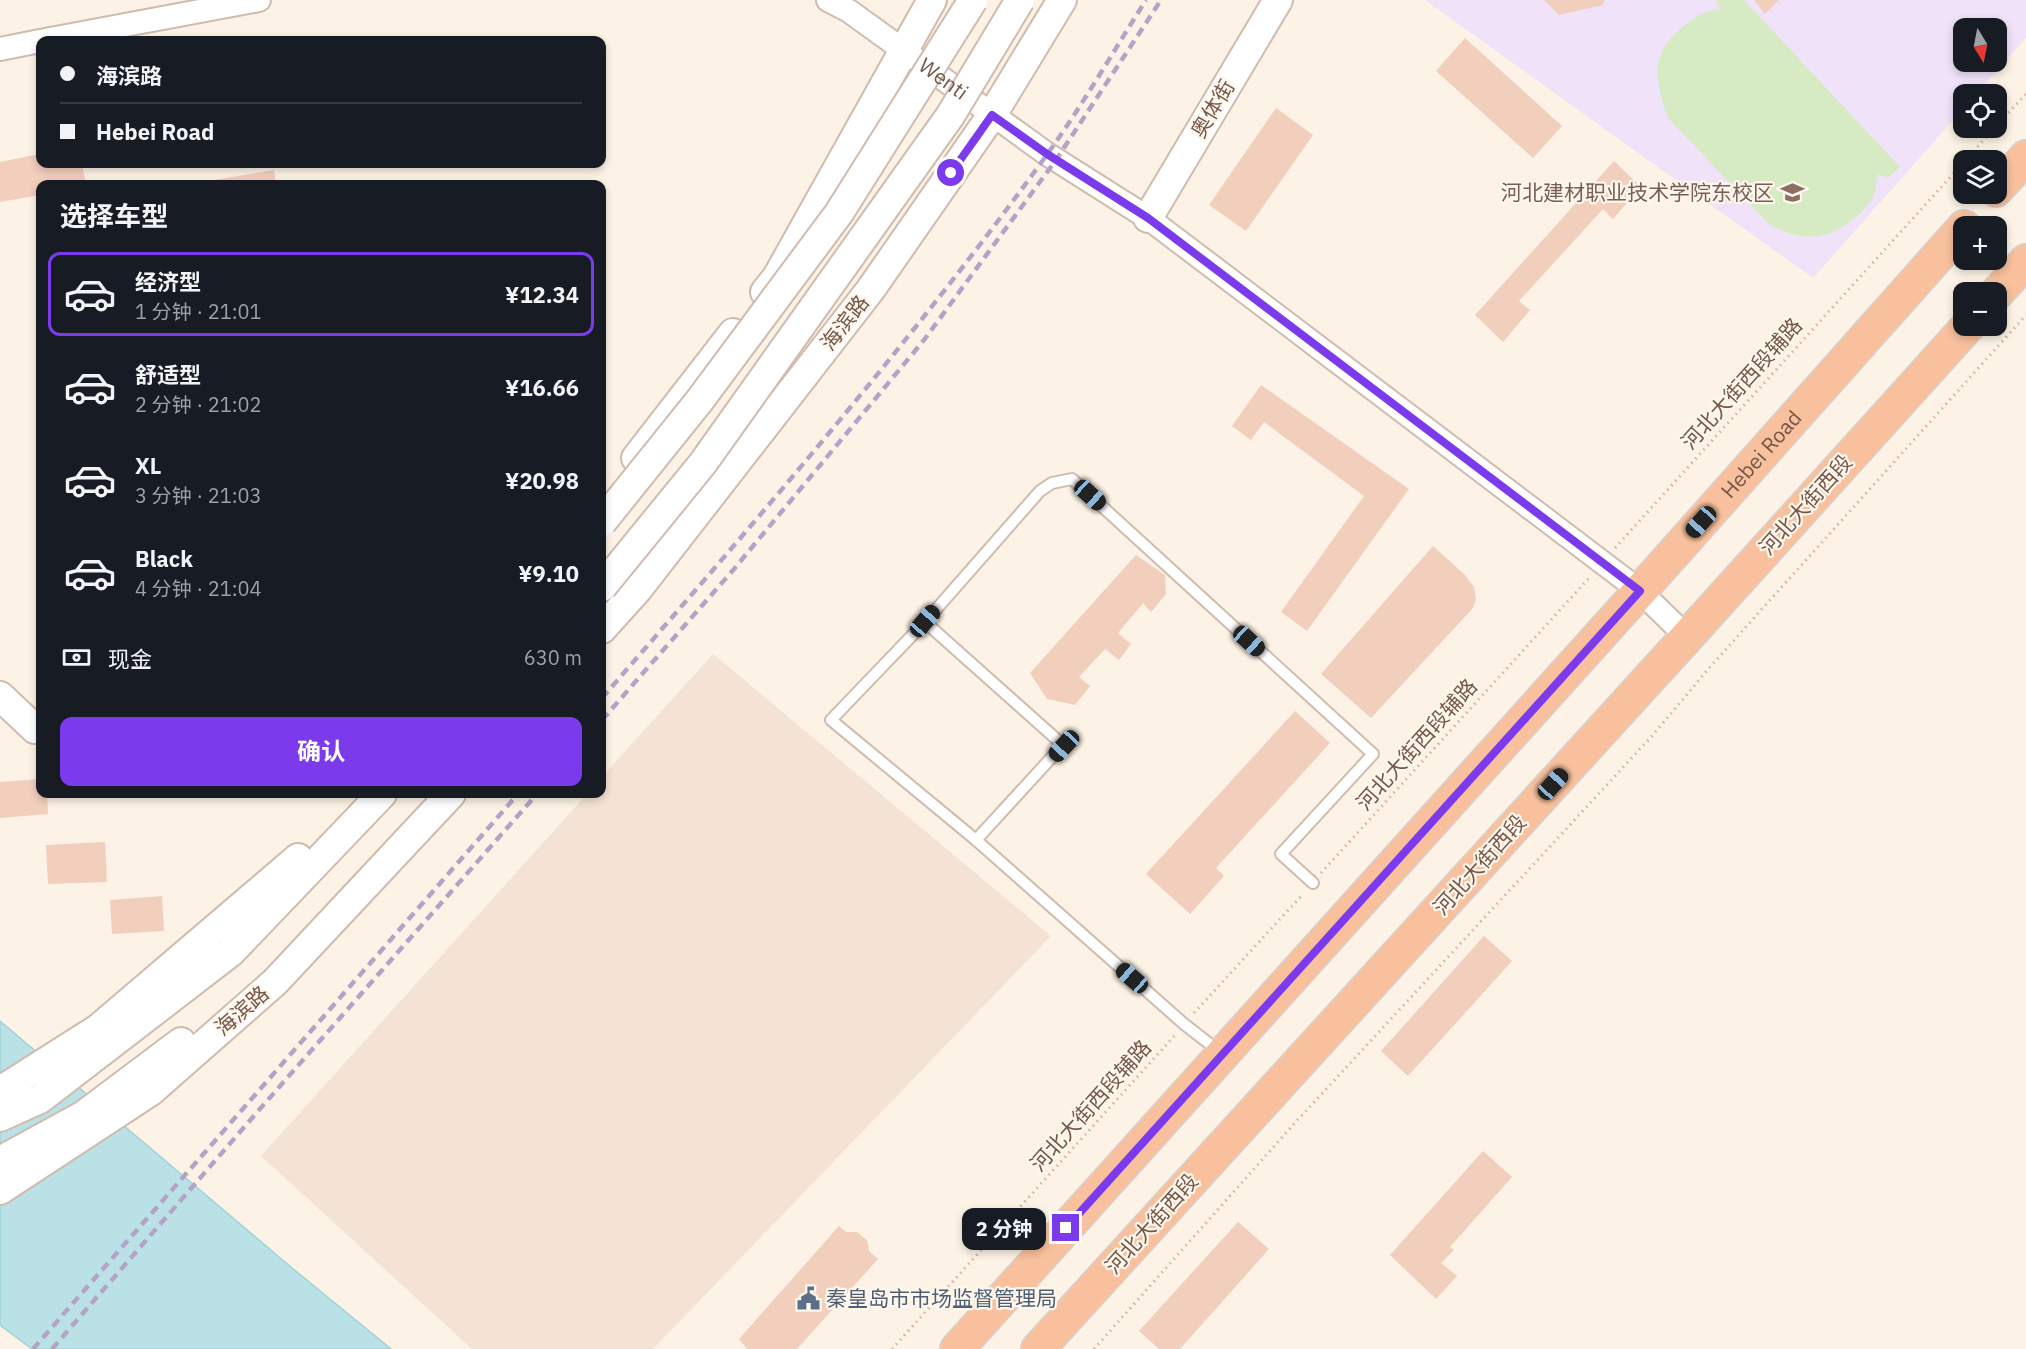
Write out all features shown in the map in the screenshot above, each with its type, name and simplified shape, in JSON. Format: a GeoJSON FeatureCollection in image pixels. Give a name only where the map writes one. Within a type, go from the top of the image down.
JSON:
{"type":"FeatureCollection","features":[{"type":"Feature","properties":{"kind":"highway"},"geometry":{"type":"LineString","coordinates":[[2007,178],[2026,157]]}},
{"type":"Feature","properties":{"kind":"highway","name":"Hebei Road"},"geometry":{"type":"LineString","coordinates":[[1974,216],[1984,204]]}},
{"type":"Feature","properties":{"kind":"highway","name":"Hebei Road"},"geometry":{"type":"LineString","coordinates":[[957,1349],[1640,591],[1953,239]]}},
{"type":"Feature","properties":{"kind":"highway"},"geometry":{"type":"LineString","coordinates":[[2007,282],[2026,261]]}},
{"type":"Feature","properties":{"kind":"highway","name":"河北大街西段"},"geometry":{"type":"LineString","coordinates":[[1038,1349],[1959,336]]}},
{"type":"Feature","properties":{"kind":"street"},"geometry":{"type":"LineString","coordinates":[[69,36],[259,0]]}},
{"type":"Feature","properties":{"kind":"street","name":"Wenti"},"geometry":{"type":"LineString","coordinates":[[828,0],[849,10],[1047,154],[1148,218],[1640,591],[1687,637]]}},
{"type":"Feature","properties":{"kind":"street"},"geometry":{"type":"LineString","coordinates":[[606,497],[777,277],[932,0]]}},
{"type":"Feature","properties":{"kind":"street"},"geometry":{"type":"LineString","coordinates":[[606,517],[700,400],[839,213],[973,0]]}},
{"type":"Feature","properties":{"kind":"street","name":"海滨路"},"geometry":{"type":"LineString","coordinates":[[606,582],[710,454],[950,116],[1020,0]]}},
{"type":"Feature","properties":{"kind":"street","name":"海滨路"},"geometry":{"type":"LineString","coordinates":[[606,625],[638,589],[871,290],[992,115],[1062,0]]}},
{"type":"Feature","properties":{"kind":"street","name":"奥体街"},"geometry":{"type":"LineString","coordinates":[[1148,218],[1278,0]]}},
{"type":"Feature","properties":{"kind":"street"},"geometry":{"type":"LineString","coordinates":[[0,49],[36,42]]}},
{"type":"Feature","properties":{"kind":"street"},"geometry":{"type":"LineString","coordinates":[[0,696],[35,729]]}},
{"type":"Feature","properties":{"kind":"street"},"geometry":{"type":"LineString","coordinates":[[0,1091],[99,1028],[320,840],[356,798]]}},
{"type":"Feature","properties":{"kind":"street"},"geometry":{"type":"LineString","coordinates":[[0,1118],[40,1099],[231,952],[378,798]]}},
{"type":"Feature","properties":{"kind":"street","name":"海滨路"},"geometry":{"type":"LineString","coordinates":[[0,1161],[84,1114],[193,1033],[347,890],[426,798]]}},
{"type":"Feature","properties":{"kind":"street","name":"海滨路"},"geometry":{"type":"LineString","coordinates":[[0,1190],[151,1091],[267,990],[447,798]]}},
{"type":"Feature","properties":{"kind":"lane"},"geometry":{"type":"LineString","coordinates":[[1222,1054],[976,840],[831,720],[925,621],[1040,491],[1052,483],[1072,479],[1373,754],[1281,854],[1312,883]]}},
{"type":"Feature","properties":{"kind":"lane"},"geometry":{"type":"LineString","coordinates":[[925,621],[1064,746],[976,840]]}},
{"type":"Feature","properties":{"kind":"path","name":"河北大街西段辅路"},"geometry":{"type":"LineString","coordinates":[[2007,115],[2026,94]]}},
{"type":"Feature","properties":{"kind":"path","name":"河北大街西段辅路"},"geometry":{"type":"LineString","coordinates":[[1974,150],[1986,138]]}},
{"type":"Feature","properties":{"kind":"path","name":"河北大街西段辅路"},"geometry":{"type":"LineString","coordinates":[[892,1349],[1953,173]]}},
{"type":"Feature","properties":{"kind":"path"},"geometry":{"type":"LineString","coordinates":[[1094,1349],[1293,1125],[1652,736],[1718,658],[2026,315]]}},
{"type":"Feature","properties":{"kind":"shaded area","name":"河北建材职业技术学院东校区"},"geometry":{"type":"Polygon","coordinates":[[[1425,0],[2026,0],[2026,38],[2007,59],[2007,18],[1953,18],[1953,72],[1996,72],[1985,84],[1953,84],[1953,120],[1813,278],[1425,0]]]}},
{"type":"Feature","properties":{"kind":"shaded area"},"geometry":{"type":"Polygon","coordinates":[[[713,654],[1051,936],[653,1349],[472,1349],[261,1156],[583,798],[606,798],[606,773],[713,654]]]}},
{"type":"Feature","properties":{"kind":"green space"},"geometry":{"type":"Polygon","coordinates":[[[1716,0],[1744,0],[1900,167],[1888,178],[1878,174],[1871,202],[1837,230],[1815,236],[1804,236],[1769,224],[1668,118],[1658,80],[1660,57],[1665,46],[1684,26],[1701,14],[1721,9],[1716,0]]]}},
{"type":"Feature","properties":{"kind":"water"},"geometry":{"type":"Polygon","coordinates":[[[0,1021],[391,1349],[32,1349],[0,1325],[0,1021]]]}},
{"type":"Feature","properties":{"kind":"building"},"geometry":{"type":"Polygon","coordinates":[[[1544,0],[1604,0],[1603,5],[1559,15],[1544,0]]]}},
{"type":"Feature","properties":{"kind":"building"},"geometry":{"type":"Polygon","coordinates":[[[1754,0],[1779,0],[1765,14],[1754,0]]]}},
{"type":"Feature","properties":{"kind":"building"},"geometry":{"type":"Polygon","coordinates":[[[1465,38],[1562,126],[1533,158],[1436,71],[1465,38]]]}},
{"type":"Feature","properties":{"kind":"building"},"geometry":{"type":"Polygon","coordinates":[[[1276,108],[1313,135],[1246,231],[1209,205],[1276,108]]]}},
{"type":"Feature","properties":{"kind":"building"},"geometry":{"type":"Polygon","coordinates":[[[36,155],[36,168],[83,168],[85,180],[36,180],[36,196],[0,202],[0,162],[36,155]]]}},
{"type":"Feature","properties":{"kind":"building"},"geometry":{"type":"Polygon","coordinates":[[[1614,161],[1641,187],[1613,219],[1603,209],[1519,301],[1530,310],[1503,342],[1475,315],[1614,161]]]}},
{"type":"Feature","properties":{"kind":"building"},"geometry":{"type":"Polygon","coordinates":[[[274,170],[275,180],[214,180],[274,170]]]}},
{"type":"Feature","properties":{"kind":"building"},"geometry":{"type":"Polygon","coordinates":[[[1261,385],[1409,489],[1307,631],[1281,612],[1364,496],[1264,422],[1251,440],[1232,426],[1261,385]]]}},
{"type":"Feature","properties":{"kind":"building"},"geometry":{"type":"Polygon","coordinates":[[[1433,546],[1465,575],[1474,587],[1476,599],[1473,608],[1371,718],[1321,674],[1433,546]]]}},
{"type":"Feature","properties":{"kind":"building"},"geometry":{"type":"Polygon","coordinates":[[[1136,555],[1165,575],[1166,594],[1151,612],[1143,603],[1118,633],[1131,644],[1119,660],[1105,649],[1079,677],[1090,686],[1075,705],[1047,699],[1030,673],[1136,555]]]}},
{"type":"Feature","properties":{"kind":"building"},"geometry":{"type":"Polygon","coordinates":[[[1295,711],[1330,743],[1216,868],[1224,876],[1190,914],[1146,874],[1295,711]]]}},
{"type":"Feature","properties":{"kind":"building"},"geometry":{"type":"Polygon","coordinates":[[[36,779],[36,798],[47,798],[48,814],[0,818],[0,782],[36,779]]]}},
{"type":"Feature","properties":{"kind":"building"},"geometry":{"type":"Polygon","coordinates":[[[105,842],[107,882],[48,884],[46,845],[105,842]]]}},
{"type":"Feature","properties":{"kind":"building"},"geometry":{"type":"Polygon","coordinates":[[[162,896],[164,931],[112,934],[110,900],[162,896]]]}},
{"type":"Feature","properties":{"kind":"building"},"geometry":{"type":"Polygon","coordinates":[[[1484,936],[1512,961],[1408,1076],[1381,1051],[1484,936]]]}},
{"type":"Feature","properties":{"kind":"building"},"geometry":{"type":"Polygon","coordinates":[[[1483,1151],[1512,1177],[1450,1247],[1454,1250],[1441,1263],[1457,1276],[1436,1299],[1390,1255],[1483,1151]]]}},
{"type":"Feature","properties":{"kind":"building"},"geometry":{"type":"Polygon","coordinates":[[[1238,1222],[1269,1249],[1180,1349],[1159,1349],[1139,1331],[1238,1222]]]}},
{"type":"Feature","properties":{"kind":"building","name":"秦皇岛市市场监督管理局"},"geometry":{"type":"Polygon","coordinates":[[[839,1226],[846,1232],[857,1232],[867,1240],[869,1251],[878,1259],[797,1349],[747,1349],[739,1339],[839,1226]]]}},
{"type":"Feature","properties":{"kind":"railway"},"geometry":{"type":"LineString","coordinates":[[606,693],[774,499],[940,296],[1046,156],[1146,0]]}},
{"type":"Feature","properties":{"kind":"railway"},"geometry":{"type":"LineString","coordinates":[[606,715],[734,569],[924,340],[1056,160],[1161,0]]}},
{"type":"Feature","properties":{"kind":"railway"},"geometry":{"type":"LineString","coordinates":[[33,1349],[515,798]]}},
{"type":"Feature","properties":{"kind":"railway"},"geometry":{"type":"LineString","coordinates":[[52,1349],[533,798]]}},
{"type":"Feature","properties":{"kind":"place","name":"河北建材职业技术学院东校区"},"geometry":{"type":"Point","coordinates":[1792,193]}},
{"type":"Feature","properties":{"kind":"place","name":"秦皇岛市市场监督管理局"},"geometry":{"type":"Point","coordinates":[808,1299]}},
{"type":"Feature","properties":{"kind":"route"},"geometry":{"type":"LineString","coordinates":[[951,173],[992,115],[1047,154],[1148,218],[1640,591],[1066,1228]]}}]}
